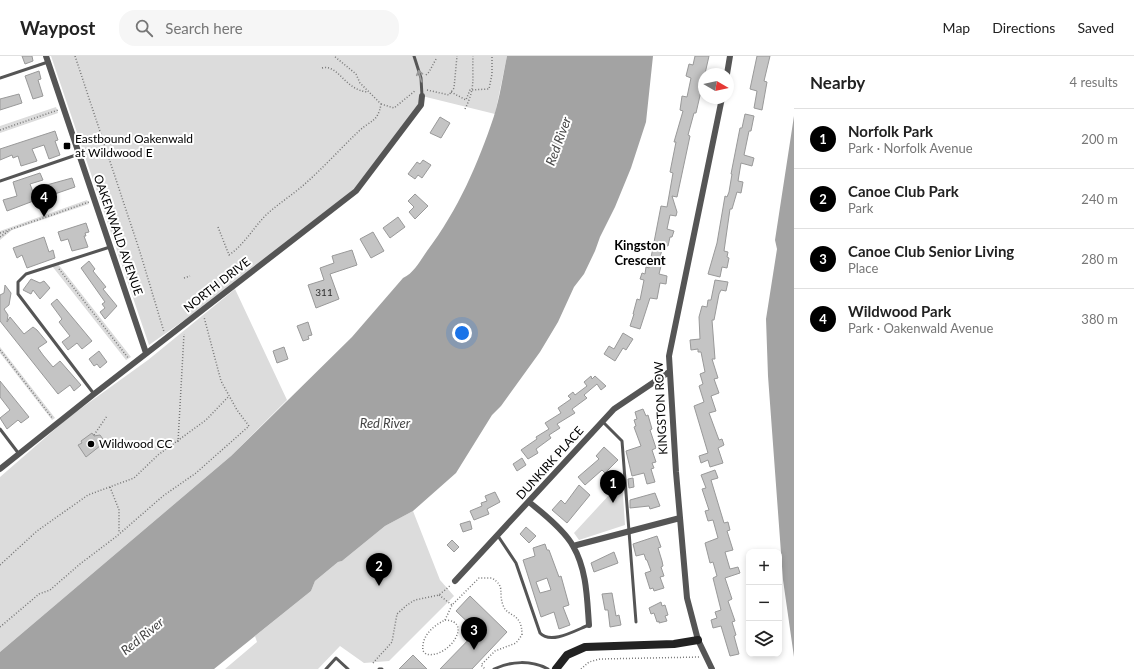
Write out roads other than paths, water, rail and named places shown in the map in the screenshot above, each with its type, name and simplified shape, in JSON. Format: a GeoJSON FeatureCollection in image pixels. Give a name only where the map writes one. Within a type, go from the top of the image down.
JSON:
{"type":"FeatureCollection","features":[{"type":"Feature","properties":{"kind":"main road"},"geometry":{"type":"LineString","coordinates":[[556,669],[567,656],[585,647],[674,644],[698,640]]}},
{"type":"Feature","properties":{"kind":"street"},"geometry":{"type":"LineString","coordinates":[[728,68],[730,56]]}},
{"type":"Feature","properties":{"kind":"street","name":"OAKENWALD AVENUE"},"geometry":{"type":"LineString","coordinates":[[47,59],[146,353]]}},
{"type":"Feature","properties":{"kind":"street","name":"NORTH DRIVE"},"geometry":{"type":"LineString","coordinates":[[0,469],[165,338],[356,191],[420,105],[422,96]]}},
{"type":"Feature","properties":{"kind":"street","name":"KINGSTON ROW"},"geometry":{"type":"LineString","coordinates":[[712,669],[698,640],[687,598],[669,356],[721,104]]}},
{"type":"Feature","properties":{"kind":"street","name":"DUNKIRK PLACE"},"geometry":{"type":"LineString","coordinates":[[456,581],[614,409],[669,372]]}},
{"type":"Feature","properties":{"kind":"street"},"geometry":{"type":"LineString","coordinates":[[529,502],[547,517],[573,546],[585,581],[589,625]]}},
{"type":"Feature","properties":{"kind":"street"},"geometry":{"type":"LineString","coordinates":[[573,546],[680,518]]}},
{"type":"Feature","properties":{"kind":"lane"},"geometry":{"type":"LineString","coordinates":[[414,56],[421,78],[422,96]]}},
{"type":"Feature","properties":{"kind":"lane"},"geometry":{"type":"LineString","coordinates":[[0,78],[47,59]]}},
{"type":"Feature","properties":{"kind":"lane"},"geometry":{"type":"LineString","coordinates":[[0,181],[79,154]]}},
{"type":"Feature","properties":{"kind":"lane"},"geometry":{"type":"LineString","coordinates":[[94,394],[18,294],[18,282],[26,274],[110,247]]}},
{"type":"Feature","properties":{"kind":"lane"},"geometry":{"type":"LineString","coordinates":[[602,421],[622,441],[636,622]]}},
{"type":"Feature","properties":{"kind":"lane"},"geometry":{"type":"LineString","coordinates":[[0,429],[19,454]]}},
{"type":"Feature","properties":{"kind":"lane"},"geometry":{"type":"LineString","coordinates":[[498,536],[516,563],[540,633],[543,637],[551,638],[589,625]]}},
{"type":"Feature","properties":{"kind":"lane"},"geometry":{"type":"LineString","coordinates":[[326,669],[336,658],[348,669]]}},
{"type":"Feature","properties":{"kind":"lane"},"geometry":{"type":"LineString","coordinates":[[494,669],[522,663],[548,669]]}},
{"type":"Feature","properties":{"kind":"water","name":"Red River"},"geometry":{"type":"Polygon","coordinates":[[[507,56],[653,56],[646,122],[631,168],[595,251],[584,274],[574,287],[558,322],[540,352],[501,406],[492,415],[456,473],[413,511],[385,526],[342,561],[338,562],[315,581],[311,591],[214,669],[0,669],[0,652],[231,456],[352,337],[403,278],[407,276],[416,266],[458,203],[474,169],[494,116],[500,94],[507,56]]]}},
{"type":"Feature","properties":{"kind":"water"},"geometry":{"type":"Polygon","coordinates":[[[794,116],[794,657],[783,580],[782,549],[781,549],[768,376],[766,319],[777,249],[775,240],[794,116]]]}},
{"type":"Feature","properties":{"kind":"place","name":"Eastbound Oakenwald at Wildwood E"},"geometry":{"type":"Point","coordinates":[67,146]}},
{"type":"Feature","properties":{"kind":"place","name":"Wildwood Park"},"geometry":{"type":"Point","coordinates":[44,217]}},
{"type":"Feature","properties":{"kind":"place","name":"Wildwood CC"},"geometry":{"type":"Point","coordinates":[91,444]}},
{"type":"Feature","properties":{"kind":"place","name":"Norfolk Park"},"geometry":{"type":"Point","coordinates":[613,503]}},
{"type":"Feature","properties":{"kind":"place","name":"Canoe Club Park"},"geometry":{"type":"Point","coordinates":[379,586]}},
{"type":"Feature","properties":{"kind":"place","name":"Canoe Club Senior Living"},"geometry":{"type":"Point","coordinates":[474,650]}},
{"type":"Feature","properties":{"kind":"district","name":"Kingston Crescent"},"geometry":{"type":"Point","coordinates":[640,252]}}]}
